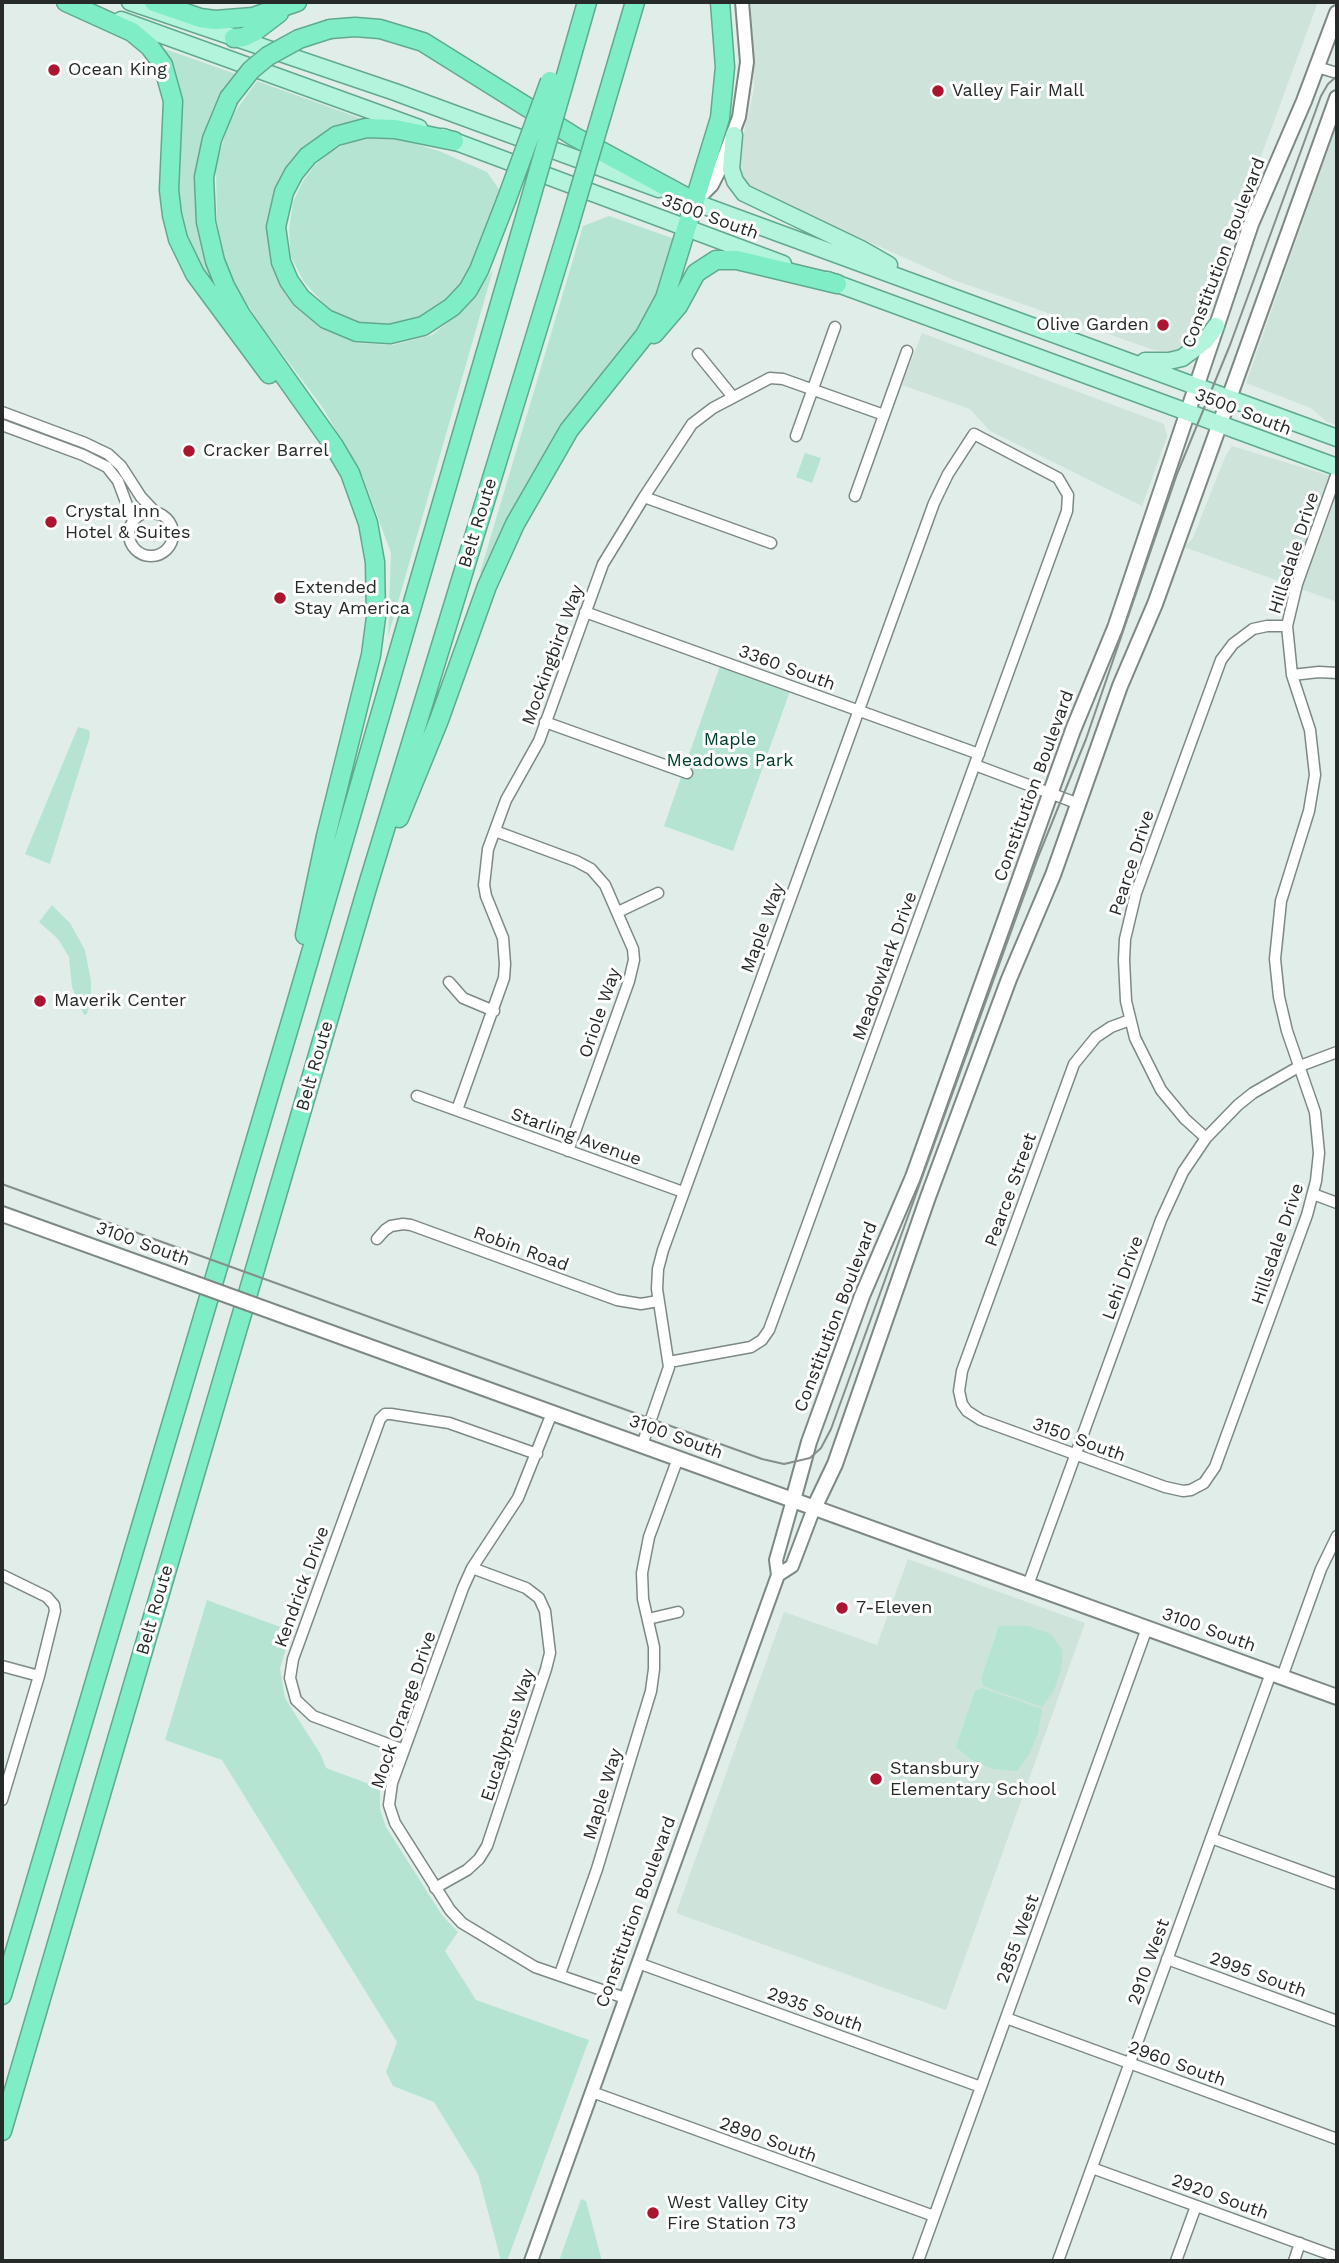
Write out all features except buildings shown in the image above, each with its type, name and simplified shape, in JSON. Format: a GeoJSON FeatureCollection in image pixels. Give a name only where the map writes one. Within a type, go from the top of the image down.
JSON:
{"type":"FeatureCollection","features":[{"type":"Feature","properties":{"kind":"highway"},"geometry":{"type":"LineString","coordinates":[[68,2],[132,32],[150,47],[163,65],[172,91],[174,111],[170,202],[183,251],[203,285],[327,452],[344,481],[364,536],[376,604]]}},
{"type":"Feature","properties":{"kind":"highway"},"geometry":{"type":"LineString","coordinates":[[154,2],[200,18],[215,20],[253,17],[297,2]]}},
{"type":"Feature","properties":{"kind":"highway"},"geometry":{"type":"LineString","coordinates":[[234,38],[254,32],[273,16],[297,2]]}},
{"type":"Feature","properties":{"kind":"highway","name":"Belt Route"},"geometry":{"type":"LineString","coordinates":[[2,1996],[296,1004],[527,211],[557,84],[586,2]]}},
{"type":"Feature","properties":{"kind":"highway","name":"Belt Route"},"geometry":{"type":"LineString","coordinates":[[2,2131],[368,888],[635,2]]}},
{"type":"Feature","properties":{"kind":"highway"},"geometry":{"type":"LineString","coordinates":[[368,888],[413,785],[487,586],[515,524],[569,430],[654,321],[665,298],[716,134],[723,100],[725,50],[720,2]]}},
{"type":"Feature","properties":{"kind":"highway"},"geometry":{"type":"LineString","coordinates":[[296,1004],[316,878],[371,655],[376,604],[372,541],[363,505],[353,480],[334,446],[236,306],[219,274],[211,248],[204,206],[206,166],[212,139],[229,98],[251,70],[268,56],[299,39],[330,29],[380,29],[423,42],[575,137],[695,202]]}},
{"type":"Feature","properties":{"kind":"highway"},"geometry":{"type":"LineString","coordinates":[[454,141],[395,129],[366,128],[336,136],[308,156],[294,173],[284,192],[276,227],[281,262],[289,281],[301,298],[326,319],[357,332],[390,334],[423,326],[452,307],[468,290],[479,270],[557,84]]}},
{"type":"Feature","properties":{"kind":"highway"},"geometry":{"type":"LineString","coordinates":[[634,348],[671,316],[696,272],[716,260],[737,260],[838,284]]}},
{"type":"Feature","properties":{"kind":"main road","name":"3500 South"},"geometry":{"type":"LineString","coordinates":[[68,2],[454,141],[1337,467]]}},
{"type":"Feature","properties":{"kind":"main road","name":"3500 South"},"geometry":{"type":"LineString","coordinates":[[130,2],[407,96],[827,252],[1121,356],[1337,438]]}},
{"type":"Feature","properties":{"kind":"main road","name":"Constitution Boulevard"},"geometry":{"type":"LineString","coordinates":[[793,1500],[809,1442],[858,1307],[912,1177],[1073,730],[1115,628],[1251,224],[1337,13]]}},
{"type":"Feature","properties":{"kind":"main road","name":"Constitution Boulevard"},"geometry":{"type":"LineString","coordinates":[[814,1508],[835,1464],[928,1197],[1009,979],[1045,897],[1120,686],[1155,604],[1337,98]]}},
{"type":"Feature","properties":{"kind":"main road"},"geometry":{"type":"LineString","coordinates":[[734,135],[731,169],[735,181],[744,192],[861,249],[908,279]]}},
{"type":"Feature","properties":{"kind":"main road"},"geometry":{"type":"LineString","coordinates":[[1121,356],[1148,361],[1182,358],[1205,341],[1216,326]]}},
{"type":"Feature","properties":{"kind":"main road","name":"3100 South"},"geometry":{"type":"LineString","coordinates":[[2,1214],[1337,1697]]}},
{"type":"Feature","properties":{"kind":"street"},"geometry":{"type":"LineString","coordinates":[[695,202],[712,184],[734,135],[746,80],[742,2]]}},
{"type":"Feature","properties":{"kind":"street"},"geometry":{"type":"LineString","coordinates":[[1317,67],[1337,73]]}},
{"type":"Feature","properties":{"kind":"street"},"geometry":{"type":"LineString","coordinates":[[796,436],[835,327]]}},
{"type":"Feature","properties":{"kind":"street"},"geometry":{"type":"LineString","coordinates":[[855,496],[907,351]]}},
{"type":"Feature","properties":{"kind":"street"},"geometry":{"type":"LineString","coordinates":[[698,354],[733,397]]}},
{"type":"Feature","properties":{"kind":"street","name":"Mockingbird Way"},"geometry":{"type":"LineString","coordinates":[[457,1111],[494,1011],[505,964],[503,939],[484,886],[485,861],[506,800],[535,751],[603,564],[644,497],[686,429],[713,408],[772,377],[884,415]]}},
{"type":"Feature","properties":{"kind":"street"},"geometry":{"type":"LineString","coordinates":[[2,412],[95,447],[121,466],[141,497],[169,522],[173,535],[169,547],[159,555],[147,556],[132,545],[129,533],[133,521],[145,513],[157,514]]}},
{"type":"Feature","properties":{"kind":"street"},"geometry":{"type":"LineString","coordinates":[[2,425],[83,455],[107,467],[118,481],[133,521]]}},
{"type":"Feature","properties":{"kind":"street","name":"Maple Way"},"geometry":{"type":"LineString","coordinates":[[642,1446],[669,1362],[657,1279],[660,1260],[943,483],[974,434],[1058,478],[1068,495],[1067,512]]}},
{"type":"Feature","properties":{"kind":"street","name":"Hillsdale Drive"},"geometry":{"type":"LineString","coordinates":[[1199,1486],[1208,1478],[1217,1461],[1313,1194],[1318,1160],[1318,1127],[1312,1097],[1287,1031],[1279,997],[1275,958],[1281,901],[1309,811],[1315,775],[1310,730],[1292,675],[1287,626],[1297,584],[1337,473]]}},
{"type":"Feature","properties":{"kind":"street"},"geometry":{"type":"LineString","coordinates":[[644,497],[771,543]]}},
{"type":"Feature","properties":{"kind":"street","name":"Meadowlark Drive"},"geometry":{"type":"LineString","coordinates":[[669,1362],[751,1347],[762,1340],[769,1330],[1067,512]]}},
{"type":"Feature","properties":{"kind":"street","name":"3360 South"},"geometry":{"type":"LineString","coordinates":[[585,612],[979,754]]}},
{"type":"Feature","properties":{"kind":"street","name":"Pearce Drive"},"geometry":{"type":"LineString","coordinates":[[1206,1138],[1185,1119],[1161,1090],[1135,1038],[1126,1002],[1124,960],[1130,916],[1217,668],[1233,644],[1246,633],[1261,627],[1287,626]]}},
{"type":"Feature","properties":{"kind":"street"},"geometry":{"type":"LineString","coordinates":[[1292,675],[1337,673]]}},
{"type":"Feature","properties":{"kind":"street"},"geometry":{"type":"LineString","coordinates":[[545,722],[687,774]]}},
{"type":"Feature","properties":{"kind":"street"},"geometry":{"type":"LineString","coordinates":[[975,765],[1079,804]]}},
{"type":"Feature","properties":{"kind":"street","name":"Oriole Way"},"geometry":{"type":"LineString","coordinates":[[495,831],[584,864],[601,879],[633,949],[632,971],[568,1150]]}},
{"type":"Feature","properties":{"kind":"street"},"geometry":{"type":"LineString","coordinates":[[618,912],[658,893]]}},
{"type":"Feature","properties":{"kind":"street"},"geometry":{"type":"LineString","coordinates":[[449,982],[463,998],[494,1011]]}},
{"type":"Feature","properties":{"kind":"street","name":"Pearce Street"},"geometry":{"type":"LineString","coordinates":[[959,1397],[962,1371],[1074,1064],[1096,1037],[1111,1027],[1130,1020]]}},
{"type":"Feature","properties":{"kind":"street","name":"Lehi Drive"},"geometry":{"type":"LineString","coordinates":[[1028,1585],[1167,1204],[1183,1172],[1206,1138],[1229,1113],[1253,1093],[1300,1066],[1337,1052]]}},
{"type":"Feature","properties":{"kind":"street","name":"Starling Avenue"},"geometry":{"type":"LineString","coordinates":[[417,1096],[683,1192]]}},
{"type":"Feature","properties":{"kind":"street"},"geometry":{"type":"LineString","coordinates":[[1313,1194],[1337,1203]]}},
{"type":"Feature","properties":{"kind":"street","name":"Robin Road"},"geometry":{"type":"LineString","coordinates":[[377,1239],[391,1226],[403,1224],[617,1300],[641,1304],[659,1301]]}},
{"type":"Feature","properties":{"kind":"street","name":"3150 South"},"geometry":{"type":"LineString","coordinates":[[959,1397],[967,1411],[981,1420],[1075,1455],[1174,1490],[1183,1491],[1199,1486]]}},
{"type":"Feature","properties":{"kind":"street","name":"Mock Orange Drive"},"geometry":{"type":"LineString","coordinates":[[552,1413],[518,1498],[472,1568],[463,1588],[390,1790],[390,1812],[435,1888],[450,1910],[469,1928],[535,1967],[625,1998]]}},
{"type":"Feature","properties":{"kind":"street","name":"Kendrick Drive"},"geometry":{"type":"LineString","coordinates":[[404,1750],[313,1716],[296,1700],[290,1678],[293,1659],[379,1421],[385,1414],[449,1423],[537,1454]]}},
{"type":"Feature","properties":{"kind":"street","name":"Maple Way"},"geometry":{"type":"LineString","coordinates":[[560,1975],[593,1882],[651,1691],[655,1658],[642,1586],[645,1550],[678,1458]]}},
{"type":"Feature","properties":{"kind":"street","name":"Constitution Boulevard"},"geometry":{"type":"LineString","coordinates":[[531,2261],[778,1575],[776,1560],[793,1500]]}},
{"type":"Feature","properties":{"kind":"street","name":"Constitution Boulevard"},"geometry":{"type":"LineString","coordinates":[[778,1575],[792,1566],[814,1508]]}},
{"type":"Feature","properties":{"kind":"street","name":"2910 West"},"geometry":{"type":"LineString","coordinates":[[1058,2261],[1211,1838],[1276,1675],[1334,1550],[1337,1535]]}},
{"type":"Feature","properties":{"kind":"street","name":"Eucalyptus Way"},"geometry":{"type":"LineString","coordinates":[[435,1888],[467,1870],[479,1859],[487,1846],[550,1653],[546,1615],[539,1598],[526,1588],[472,1568]]}},
{"type":"Feature","properties":{"kind":"street"},"geometry":{"type":"LineString","coordinates":[[2,1575],[42,1593],[54,1605],[54,1621],[2,1800]]}},
{"type":"Feature","properties":{"kind":"street"},"geometry":{"type":"LineString","coordinates":[[648,1619],[678,1612]]}},
{"type":"Feature","properties":{"kind":"street","name":"2855 West"},"geometry":{"type":"LineString","coordinates":[[918,2261],[1147,1628]]}},
{"type":"Feature","properties":{"kind":"street"},"geometry":{"type":"LineString","coordinates":[[2,1666],[39,1676]]}},
{"type":"Feature","properties":{"kind":"street"},"geometry":{"type":"LineString","coordinates":[[1211,1838],[1337,1884]]}},
{"type":"Feature","properties":{"kind":"street","name":"2995 South"},"geometry":{"type":"LineString","coordinates":[[1167,1959],[1337,2021]]}},
{"type":"Feature","properties":{"kind":"street","name":"2935 South"},"geometry":{"type":"LineString","coordinates":[[638,1962],[981,2087]]}},
{"type":"Feature","properties":{"kind":"street","name":"2960 South"},"geometry":{"type":"LineString","coordinates":[[1006,2018],[1337,2139]]}},
{"type":"Feature","properties":{"kind":"street","name":"2890 South"},"geometry":{"type":"LineString","coordinates":[[592,2092],[934,2216]]}},
{"type":"Feature","properties":{"kind":"street","name":"2920 South"},"geometry":{"type":"LineString","coordinates":[[1091,2168],[1337,2257]]}},
{"type":"Feature","properties":{"kind":"street"},"geometry":{"type":"LineString","coordinates":[[1176,2261],[1196,2206]]}},
{"type":"Feature","properties":{"kind":"street"},"geometry":{"type":"LineString","coordinates":[[1294,2261],[1300,2243]]}},
{"type":"Feature","properties":{"kind":"shaded area","name":"Valley Fair Mall"},"geometry":{"type":"Polygon","coordinates":[[[750,2],[1318,2],[1187,353],[1154,350],[954,280],[749,188],[739,170],[741,145],[754,89],[750,2]]]}},
{"type":"Feature","properties":{"kind":"shaded area"},"geometry":{"type":"Polygon","coordinates":[[[1337,124],[1337,425],[1327,422],[1311,408],[1246,383],[1337,124]]]}},
{"type":"Feature","properties":{"kind":"shaded area"},"geometry":{"type":"Polygon","coordinates":[[[922,333],[1164,424],[1167,437],[1142,506],[990,431],[970,409],[902,385],[922,333]]]}},
{"type":"Feature","properties":{"kind":"shaded area"},"geometry":{"type":"Polygon","coordinates":[[[1232,446],[1337,478],[1337,602],[1184,547],[1193,538],[1225,457],[1232,446]]]}},
{"type":"Feature","properties":{"kind":"shaded area","name":"Stansbury Elementary School"},"geometry":{"type":"Polygon","coordinates":[[[908,1559],[1085,1623],[946,2010],[676,1913],[784,1612],[877,1645],[908,1559]]]}},
{"type":"Feature","properties":{"kind":"green space"},"geometry":{"type":"Polygon","coordinates":[[[165,49],[236,74],[213,109],[203,144],[199,186],[234,316],[186,244],[178,199],[180,104],[175,74],[165,49]]]}},
{"type":"Feature","properties":{"kind":"green space"},"geometry":{"type":"Polygon","coordinates":[[[257,81],[368,121],[288,169],[272,247],[285,294],[318,324],[356,343],[393,345],[432,335],[463,310],[493,270],[388,637],[391,553],[363,477],[323,408],[263,328],[228,275],[217,221],[216,167],[229,120],[257,81]]]}},
{"type":"Feature","properties":{"kind":"green space"},"geometry":{"type":"Polygon","coordinates":[[[367,138],[400,139],[439,151],[487,172],[503,195],[471,274],[449,306],[422,323],[378,329],[336,317],[304,282],[291,257],[289,230],[293,202],[303,181],[315,165],[330,153],[350,141],[367,138]]]}},
{"type":"Feature","properties":{"kind":"green space"},"geometry":{"type":"Polygon","coordinates":[[[609,216],[678,240],[649,320],[486,575],[480,573],[583,226],[609,216]]]}},
{"type":"Feature","properties":{"kind":"green space"},"geometry":{"type":"Polygon","coordinates":[[[805,453],[821,458],[812,483],[796,477],[805,453]]]}},
{"type":"Feature","properties":{"kind":"green space","name":"Maple Meadows Park"},"geometry":{"type":"Polygon","coordinates":[[[720,666],[790,691],[733,851],[664,826],[720,666]]]}},
{"type":"Feature","properties":{"kind":"green space"},"geometry":{"type":"Polygon","coordinates":[[[78,727],[89,730],[90,736],[50,864],[25,854],[78,727]]]}},
{"type":"Feature","properties":{"kind":"green space"},"geometry":{"type":"Polygon","coordinates":[[[52,905],[70,923],[85,950],[91,997],[87,1014],[84,1015],[72,987],[69,957],[58,939],[39,922],[52,905]]]}},
{"type":"Feature","properties":{"kind":"green space"},"geometry":{"type":"Polygon","coordinates":[[[207,1600],[291,1631],[280,1669],[285,1698],[321,1755],[326,1768],[380,1788],[380,1809],[386,1827],[442,1915],[458,1932],[445,1951],[476,2000],[589,2040],[507,2261],[501,2261],[478,2174],[434,2102],[393,2086],[386,2072],[397,2042],[222,1760],[165,1740],[207,1600]]]}},
{"type":"Feature","properties":{"kind":"green space"},"geometry":{"type":"Polygon","coordinates":[[[999,1626],[1028,1626],[1051,1634],[1063,1651],[1061,1670],[1054,1690],[1042,1707],[983,1686],[981,1679],[999,1626]]]}},
{"type":"Feature","properties":{"kind":"green space"},"geometry":{"type":"Polygon","coordinates":[[[982,1688],[1042,1709],[1038,1733],[1029,1755],[1017,1771],[993,1769],[972,1760],[956,1747],[975,1691],[982,1688]]]}},
{"type":"Feature","properties":{"kind":"green space"},"geometry":{"type":"Polygon","coordinates":[[[581,2199],[586,2201],[602,2261],[559,2261],[581,2199]]]}},
{"type":"Feature","properties":{"kind":"tram line"},"geometry":{"type":"LineString","coordinates":[[2,1184],[762,1459],[784,1464],[810,1458],[821,1448],[831,1429],[1038,857],[1086,739],[1177,474],[1230,345],[1321,96],[1337,76]]}},
{"type":"Feature","properties":{"kind":"place","name":"Ocean King"},"geometry":{"type":"Point","coordinates":[54,70]}},
{"type":"Feature","properties":{"kind":"place","name":"Valley Fair Mall"},"geometry":{"type":"Point","coordinates":[938,91]}},
{"type":"Feature","properties":{"kind":"place","name":"Olive Garden"},"geometry":{"type":"Point","coordinates":[1163,325]}},
{"type":"Feature","properties":{"kind":"place","name":"Cracker Barrel"},"geometry":{"type":"Point","coordinates":[189,451]}},
{"type":"Feature","properties":{"kind":"place","name":"Crystal Inn Hotel & Suites"},"geometry":{"type":"Point","coordinates":[51,522]}},
{"type":"Feature","properties":{"kind":"place","name":"Extended Stay America"},"geometry":{"type":"Point","coordinates":[280,598]}},
{"type":"Feature","properties":{"kind":"place","name":"Maverik Center"},"geometry":{"type":"Point","coordinates":[40,1001]}},
{"type":"Feature","properties":{"kind":"place","name":"7-Eleven"},"geometry":{"type":"Point","coordinates":[842,1608]}},
{"type":"Feature","properties":{"kind":"place","name":"Stansbury Elementary School"},"geometry":{"type":"Point","coordinates":[876,1779]}},
{"type":"Feature","properties":{"kind":"place","name":"West Valley City Fire Station 73"},"geometry":{"type":"Point","coordinates":[653,2213]}}]}
